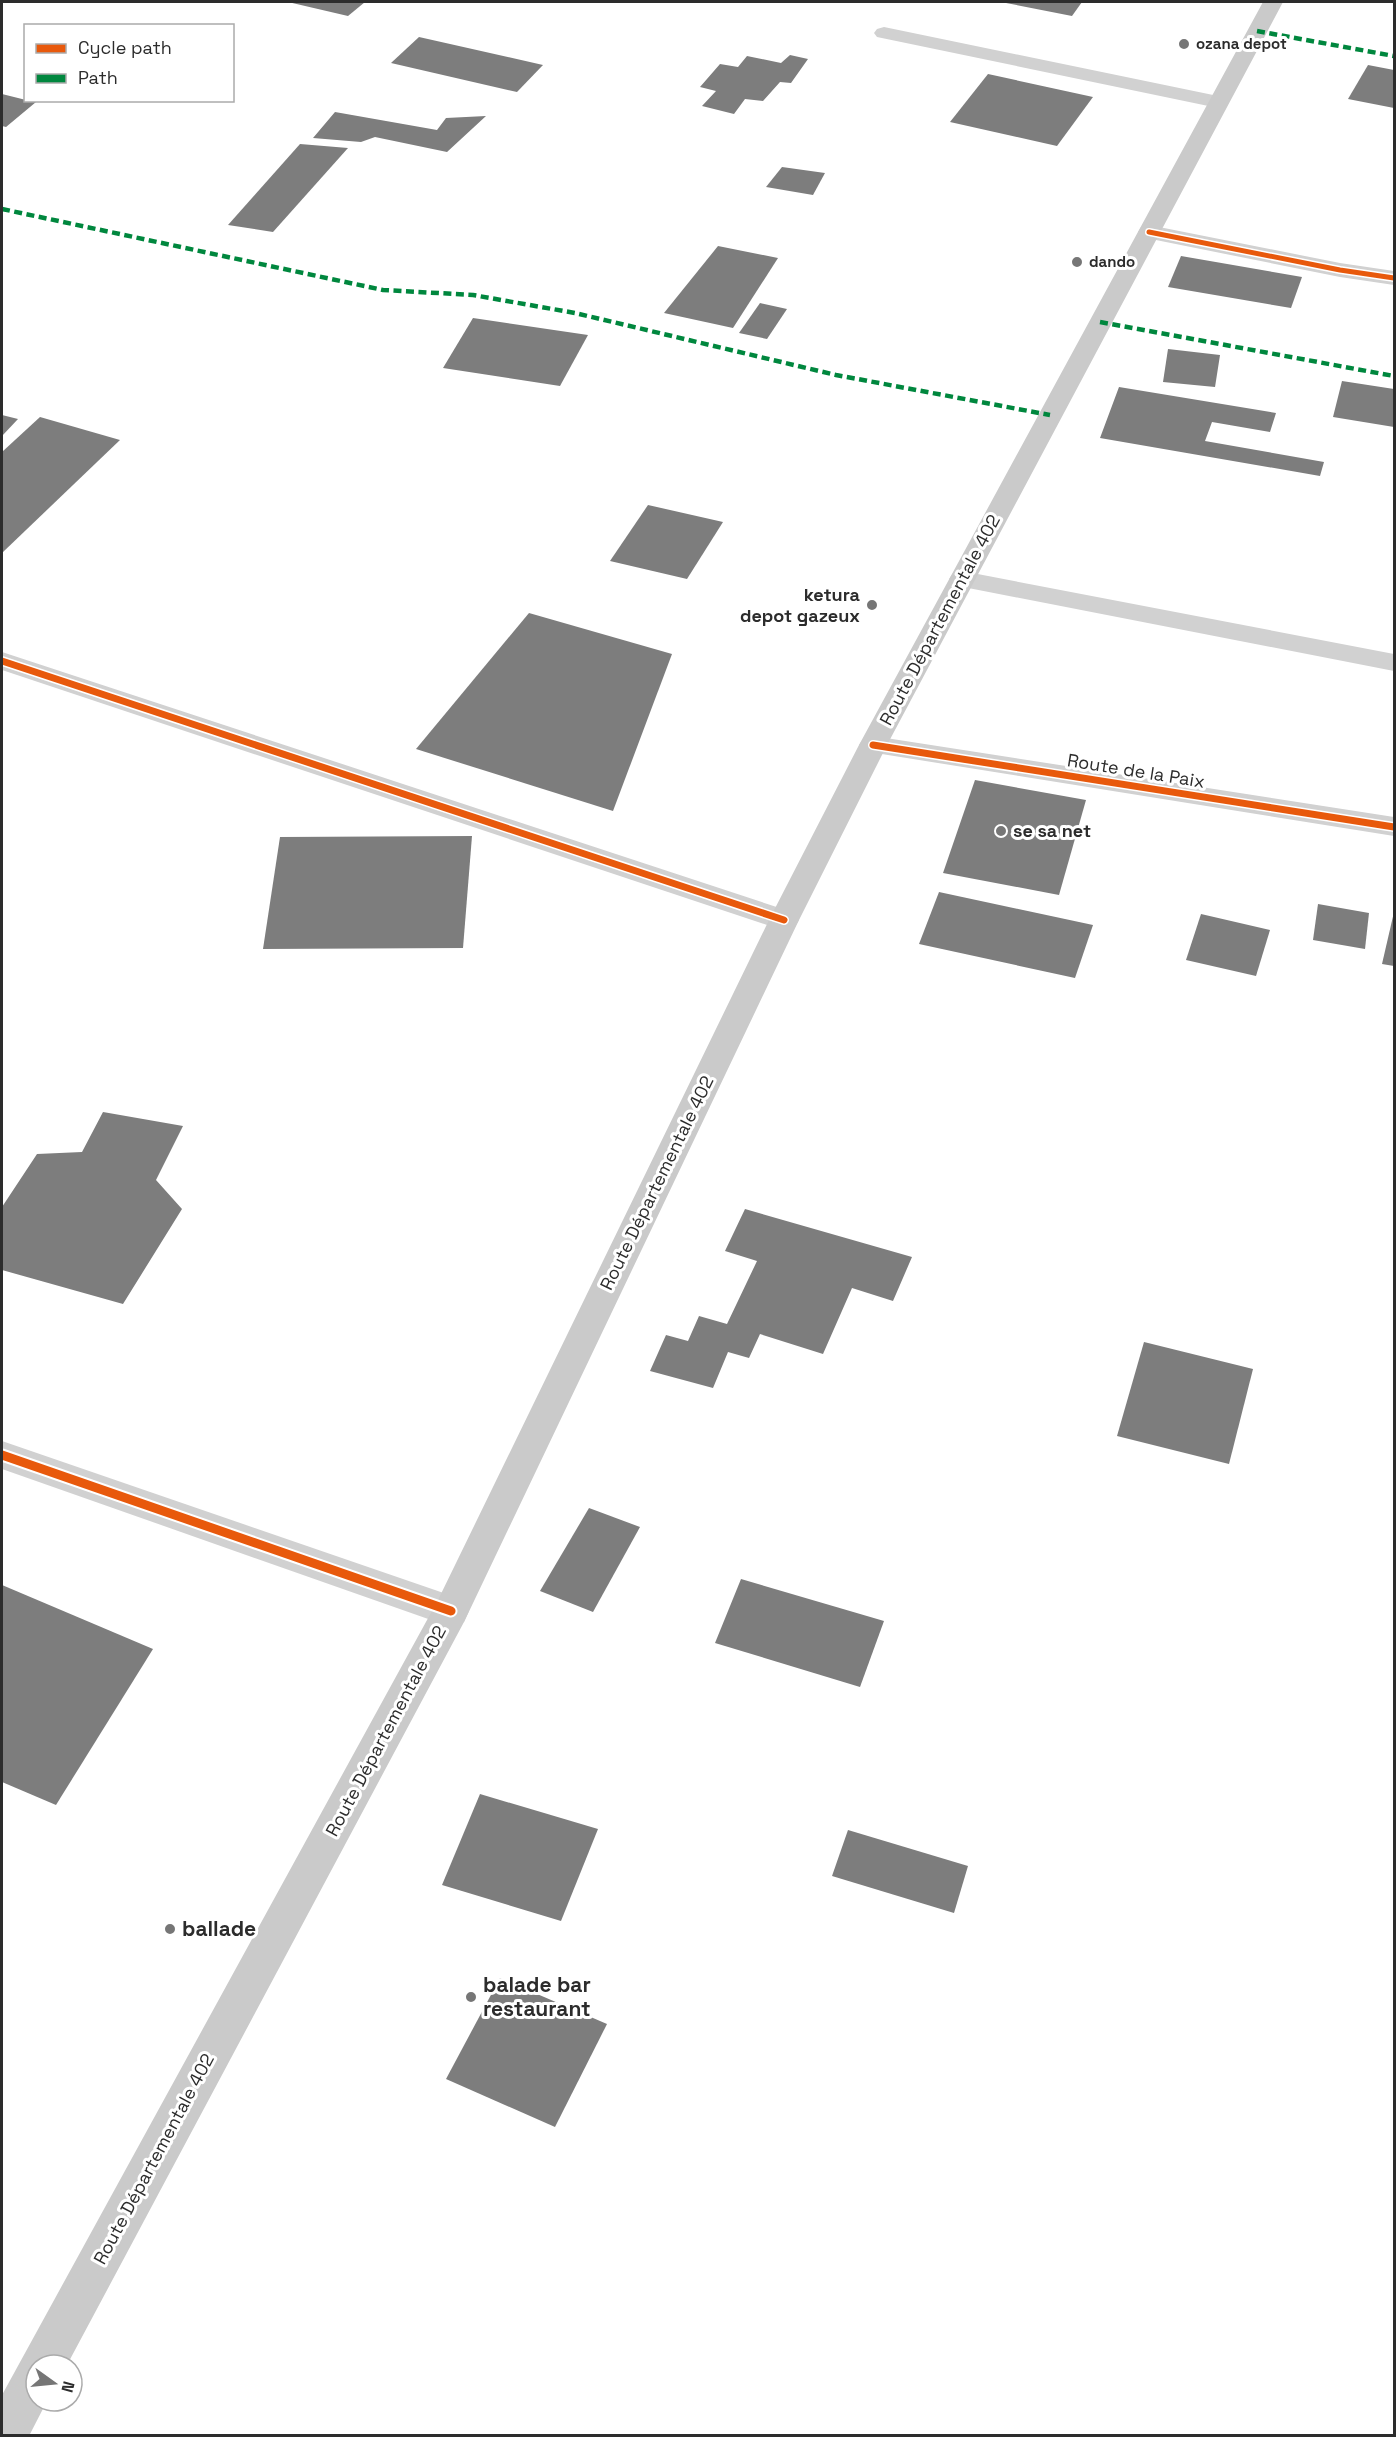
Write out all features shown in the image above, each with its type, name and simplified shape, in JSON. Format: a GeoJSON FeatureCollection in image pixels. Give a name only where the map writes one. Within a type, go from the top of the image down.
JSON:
{"type":"FeatureCollection","features":[{"type":"Feature","properties":{"kind":"main road","name":"Route Départementale 402"},"geometry":{"type":"LineString","coordinates":[[49,2353],[451,1611],[784,920],[873,745],[1273,2]]}},
{"type":"Feature","properties":{"kind":"main road"},"geometry":{"type":"LineString","coordinates":[[4,2436],[24,2399]]}},
{"type":"Feature","properties":{"kind":"street"},"geometry":{"type":"LineString","coordinates":[[884,33],[1218,102]]}},
{"type":"Feature","properties":{"kind":"street"},"geometry":{"type":"LineString","coordinates":[[1149,232],[1340,270],[1395,278]]}},
{"type":"Feature","properties":{"kind":"street"},"geometry":{"type":"LineString","coordinates":[[962,579],[1395,663]]}},
{"type":"Feature","properties":{"kind":"street"},"geometry":{"type":"LineString","coordinates":[[2,662],[784,920]]}},
{"type":"Feature","properties":{"kind":"street","name":"Route de la Paix"},"geometry":{"type":"LineString","coordinates":[[873,745],[1395,827]]}},
{"type":"Feature","properties":{"kind":"street"},"geometry":{"type":"LineString","coordinates":[[2,1455],[451,1611]]}},
{"type":"Feature","properties":{"kind":"building"},"geometry":{"type":"Polygon","coordinates":[[[288,2],[365,2],[348,16],[288,2]]]}},
{"type":"Feature","properties":{"kind":"building"},"geometry":{"type":"Polygon","coordinates":[[[1006,2],[1082,2],[1072,16],[1006,2]]]}},
{"type":"Feature","properties":{"kind":"building"},"geometry":{"type":"Polygon","coordinates":[[[419,37],[543,65],[517,92],[391,63],[419,37]]]}},
{"type":"Feature","properties":{"kind":"building"},"geometry":{"type":"Polygon","coordinates":[[[790,55],[808,59],[791,83],[780,82],[763,101],[745,99],[734,114],[702,106],[716,91],[700,87],[720,64],[738,67],[747,56],[781,63],[790,55]]]}},
{"type":"Feature","properties":{"kind":"building"},"geometry":{"type":"Polygon","coordinates":[[[1368,65],[1394,70],[1394,108],[1348,99],[1368,65]]]}},
{"type":"Feature","properties":{"kind":"building"},"geometry":{"type":"Polygon","coordinates":[[[988,74],[1093,97],[1057,146],[950,122],[988,74]]]}},
{"type":"Feature","properties":{"kind":"building"},"geometry":{"type":"Polygon","coordinates":[[[2,94],[24,99],[24,102],[36,102],[6,127],[2,126],[2,94]]]}},
{"type":"Feature","properties":{"kind":"building"},"geometry":{"type":"Polygon","coordinates":[[[335,112],[437,130],[446,118],[486,116],[447,152],[375,137],[361,142],[313,138],[335,112]]]}},
{"type":"Feature","properties":{"kind":"building"},"geometry":{"type":"Polygon","coordinates":[[[300,144],[348,148],[273,232],[228,225],[300,144]]]}},
{"type":"Feature","properties":{"kind":"building"},"geometry":{"type":"Polygon","coordinates":[[[782,167],[825,173],[813,195],[766,187],[782,167]]]}},
{"type":"Feature","properties":{"kind":"building"},"geometry":{"type":"Polygon","coordinates":[[[718,246],[778,258],[733,328],[664,313],[718,246]]]}},
{"type":"Feature","properties":{"kind":"building"},"geometry":{"type":"Polygon","coordinates":[[[1181,256],[1302,277],[1291,308],[1168,287],[1181,256]]]}},
{"type":"Feature","properties":{"kind":"building"},"geometry":{"type":"Polygon","coordinates":[[[760,303],[787,309],[767,339],[739,333],[760,303]]]}},
{"type":"Feature","properties":{"kind":"building"},"geometry":{"type":"Polygon","coordinates":[[[473,318],[588,335],[560,386],[443,368],[473,318]]]}},
{"type":"Feature","properties":{"kind":"building"},"geometry":{"type":"Polygon","coordinates":[[[1168,349],[1220,355],[1215,387],[1163,382],[1168,349]]]}},
{"type":"Feature","properties":{"kind":"building"},"geometry":{"type":"Polygon","coordinates":[[[1342,381],[1394,389],[1394,427],[1333,417],[1342,381]]]}},
{"type":"Feature","properties":{"kind":"building"},"geometry":{"type":"Polygon","coordinates":[[[1119,387],[1276,413],[1270,432],[1212,422],[1205,441],[1324,462],[1320,476],[1100,438],[1119,387]]]}},
{"type":"Feature","properties":{"kind":"building"},"geometry":{"type":"Polygon","coordinates":[[[2,415],[18,419],[2,436],[2,415]]]}},
{"type":"Feature","properties":{"kind":"building"},"geometry":{"type":"Polygon","coordinates":[[[40,417],[120,440],[2,553],[2,452],[40,417]]]}},
{"type":"Feature","properties":{"kind":"building"},"geometry":{"type":"Polygon","coordinates":[[[648,505],[723,522],[687,579],[610,561],[648,505]]]}},
{"type":"Feature","properties":{"kind":"building"},"geometry":{"type":"Polygon","coordinates":[[[529,613],[672,654],[613,811],[416,749],[529,613]]]}},
{"type":"Feature","properties":{"kind":"building"},"geometry":{"type":"Polygon","coordinates":[[[975,780],[1086,800],[1059,895],[943,873],[975,780]]]}},
{"type":"Feature","properties":{"kind":"building"},"geometry":{"type":"Polygon","coordinates":[[[472,836],[463,948],[263,949],[280,837],[472,836]]]}},
{"type":"Feature","properties":{"kind":"building"},"geometry":{"type":"Polygon","coordinates":[[[939,892],[1093,925],[1075,978],[919,944],[939,892]]]}},
{"type":"Feature","properties":{"kind":"building"},"geometry":{"type":"Polygon","coordinates":[[[1318,904],[1369,913],[1365,949],[1313,940],[1318,904]]]}},
{"type":"Feature","properties":{"kind":"building"},"geometry":{"type":"Polygon","coordinates":[[[1394,912],[1394,966],[1382,964],[1394,912]]]}},
{"type":"Feature","properties":{"kind":"building"},"geometry":{"type":"Polygon","coordinates":[[[1201,914],[1270,930],[1256,976],[1186,960],[1201,914]]]}},
{"type":"Feature","properties":{"kind":"building"},"geometry":{"type":"Polygon","coordinates":[[[103,1112],[183,1126],[156,1180],[182,1209],[123,1304],[2,1270],[2,1207],[37,1154],[82,1152],[103,1112]]]}},
{"type":"Feature","properties":{"kind":"building"},"geometry":{"type":"Polygon","coordinates":[[[745,1209],[912,1257],[893,1301],[852,1288],[823,1354],[760,1334],[749,1358],[728,1352],[713,1388],[650,1371],[666,1335],[688,1341],[699,1316],[727,1324],[757,1261],[725,1251],[745,1209]]]}},
{"type":"Feature","properties":{"kind":"building"},"geometry":{"type":"Polygon","coordinates":[[[1144,1342],[1253,1369],[1229,1464],[1117,1436],[1144,1342]]]}},
{"type":"Feature","properties":{"kind":"building"},"geometry":{"type":"Polygon","coordinates":[[[589,1508],[640,1527],[593,1612],[540,1591],[589,1508]]]}},
{"type":"Feature","properties":{"kind":"building"},"geometry":{"type":"Polygon","coordinates":[[[741,1579],[884,1621],[860,1687],[715,1643],[741,1579]]]}},
{"type":"Feature","properties":{"kind":"building"},"geometry":{"type":"Polygon","coordinates":[[[2,1585],[153,1649],[56,1805],[2,1782],[2,1585]]]}},
{"type":"Feature","properties":{"kind":"building"},"geometry":{"type":"Polygon","coordinates":[[[480,1794],[598,1829],[561,1921],[442,1885],[480,1794]]]}},
{"type":"Feature","properties":{"kind":"building"},"geometry":{"type":"Polygon","coordinates":[[[848,1830],[968,1866],[954,1913],[832,1876],[848,1830]]]}},
{"type":"Feature","properties":{"kind":"building"},"geometry":{"type":"Polygon","coordinates":[[[500,1978],[607,2024],[555,2127],[446,2079],[500,1978]]]}},
{"type":"Feature","properties":{"kind":"marked path"},"geometry":{"type":"LineString","coordinates":[[1257,31],[1394,56]]}},
{"type":"Feature","properties":{"kind":"marked path"},"geometry":{"type":"LineString","coordinates":[[2,209],[383,290],[473,295],[575,313],[836,375],[1050,415]]}},
{"type":"Feature","properties":{"kind":"marked path"},"geometry":{"type":"LineString","coordinates":[[1100,322],[1394,376]]}},
{"type":"Feature","properties":{"kind":"cycle path"},"geometry":{"type":"LineString","coordinates":[[1149,232],[1340,270],[1394,278]]}},
{"type":"Feature","properties":{"kind":"cycle path"},"geometry":{"type":"LineString","coordinates":[[2,661],[784,920]]}},
{"type":"Feature","properties":{"kind":"cycle path"},"geometry":{"type":"LineString","coordinates":[[873,745],[1394,827]]}},
{"type":"Feature","properties":{"kind":"cycle path"},"geometry":{"type":"LineString","coordinates":[[2,1455],[451,1611]]}},
{"type":"Feature","properties":{"kind":"place","name":"ozana depot"},"geometry":{"type":"Point","coordinates":[1184,44]}},
{"type":"Feature","properties":{"kind":"place","name":"dando"},"geometry":{"type":"Point","coordinates":[1077,262]}},
{"type":"Feature","properties":{"kind":"place","name":"ketura depot gazeux"},"geometry":{"type":"Point","coordinates":[872,605]}},
{"type":"Feature","properties":{"kind":"place","name":"se sa net"},"geometry":{"type":"Point","coordinates":[1001,831]}},
{"type":"Feature","properties":{"kind":"place","name":"ballade"},"geometry":{"type":"Point","coordinates":[170,1929]}},
{"type":"Feature","properties":{"kind":"place","name":"balade bar restaurant"},"geometry":{"type":"Point","coordinates":[471,1997]}}]}
